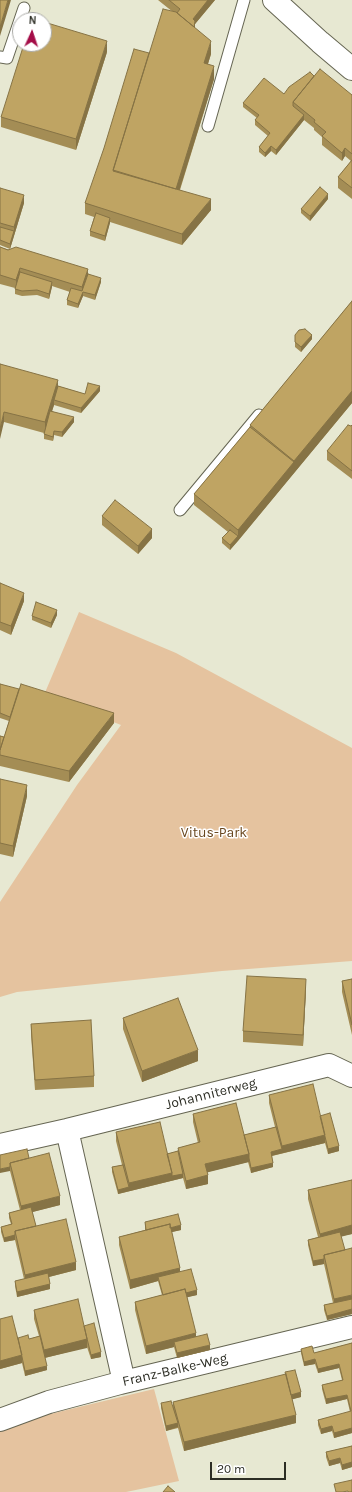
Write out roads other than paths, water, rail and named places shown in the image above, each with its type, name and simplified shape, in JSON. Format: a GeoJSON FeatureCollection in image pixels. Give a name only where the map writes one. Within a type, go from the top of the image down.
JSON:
{"type":"FeatureCollection","features":[{"type":"Feature","properties":{"kind":"street"},"geometry":{"type":"LineString","coordinates":[[274,0],[352,69]]}},
{"type":"Feature","properties":{"kind":"street","name":"Johanniterweg"},"geometry":{"type":"LineString","coordinates":[[0,1145],[67,1130],[329,1064],[352,1076]]}},
{"type":"Feature","properties":{"kind":"street"},"geometry":{"type":"LineString","coordinates":[[67,1130],[124,1382]]}},
{"type":"Feature","properties":{"kind":"street","name":"Franz-Balke-Weg"},"geometry":{"type":"LineString","coordinates":[[0,1420],[49,1402],[124,1382],[352,1327]]}},
{"type":"Feature","properties":{"kind":"lane"},"geometry":{"type":"LineString","coordinates":[[208,126],[244,0]]}},
{"type":"Feature","properties":{"kind":"lane"},"geometry":{"type":"LineString","coordinates":[[0,57],[7,58],[24,8]]}},
{"type":"Feature","properties":{"kind":"lane"},"geometry":{"type":"LineString","coordinates":[[180,510],[266,406]]}},
{"type":"Feature","properties":{"kind":"park label","name":"Vitus-Park"},"geometry":{"type":"Point","coordinates":[214,833]}}]}
